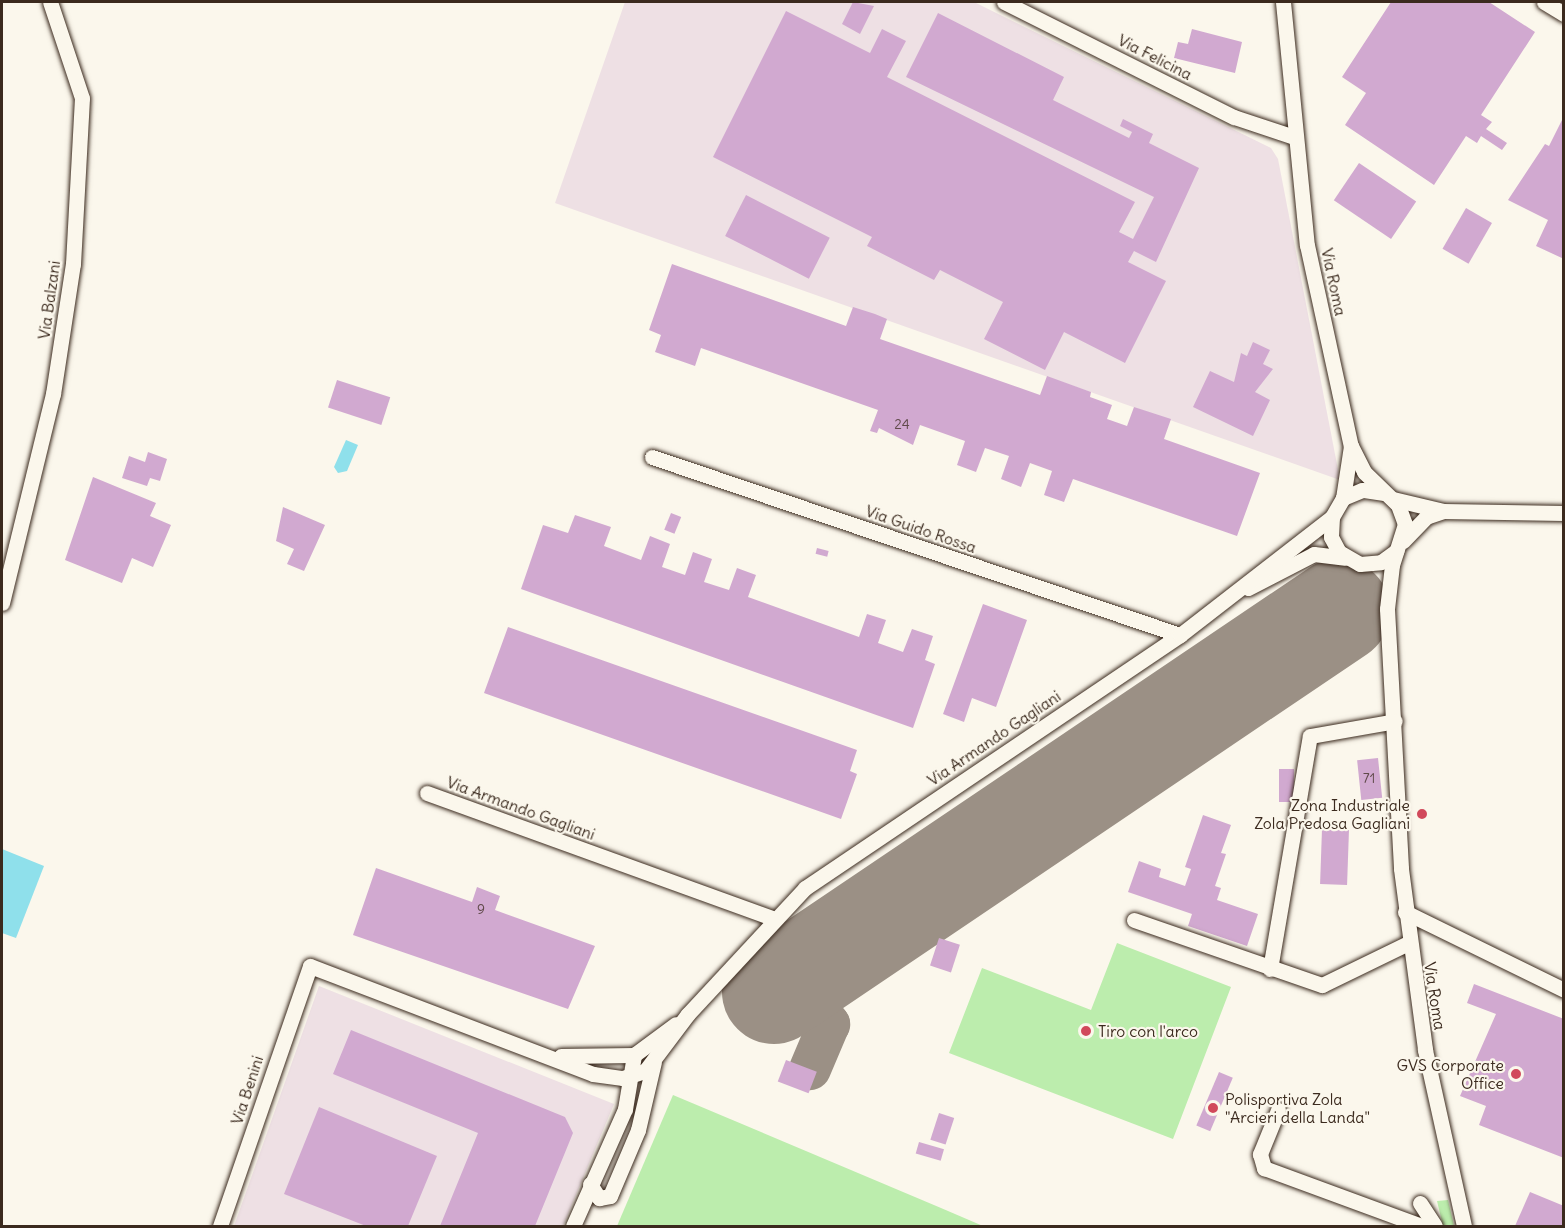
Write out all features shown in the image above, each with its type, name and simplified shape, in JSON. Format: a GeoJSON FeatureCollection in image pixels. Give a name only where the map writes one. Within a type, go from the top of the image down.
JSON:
{"type":"FeatureCollection","features":[{"type":"Feature","properties":{"kind":"street","name":"Via Balzani"},"geometry":{"type":"LineString","coordinates":[[2,603],[53,394],[73,264],[82,98],[50,2]]}},
{"type":"Feature","properties":{"kind":"street","name":"Via Felicina"},"geometry":{"type":"LineString","coordinates":[[1004,2],[1234,117],[1293,131]]}},
{"type":"Feature","properties":{"kind":"street","name":"Via Roma"},"geometry":{"type":"LineString","coordinates":[[1283,2],[1293,131],[1307,246],[1351,446],[1364,472],[1390,497],[1405,524],[1387,609]]}},
{"type":"Feature","properties":{"kind":"street"},"geometry":{"type":"LineString","coordinates":[[1544,2],[1563,14]]}},
{"type":"Feature","properties":{"kind":"street","name":"Via Roma"},"geometry":{"type":"LineString","coordinates":[[1332,516],[1343,498],[1351,446]]}},
{"type":"Feature","properties":{"kind":"street","name":"Via Guido Rossa"},"geometry":{"type":"LineString","coordinates":[[652,457],[1180,635]]}},
{"type":"Feature","properties":{"kind":"street"},"geometry":{"type":"LineString","coordinates":[[1343,498],[1362,490],[1443,511],[1563,513]]}},
{"type":"Feature","properties":{"kind":"street"},"geometry":{"type":"LineString","coordinates":[[1332,516],[1331,537],[1345,558],[1366,565],[1399,547],[1426,517],[1443,511]]}},
{"type":"Feature","properties":{"kind":"street","name":"Via Armando Gagliani"},"geometry":{"type":"LineString","coordinates":[[630,1077],[654,1061],[688,1014],[772,918],[804,888],[1180,635],[1239,592],[1332,516]]}},
{"type":"Feature","properties":{"kind":"street","name":"Via Armando Gagliani"},"geometry":{"type":"LineString","coordinates":[[1239,592],[1314,554],[1345,558]]}},
{"type":"Feature","properties":{"kind":"street","name":"Via Roma"},"geometry":{"type":"LineString","coordinates":[[1366,565],[1380,581],[1387,609],[1408,944],[1464,1227]]}},
{"type":"Feature","properties":{"kind":"street"},"geometry":{"type":"LineString","coordinates":[[1270,969],[1310,736],[1395,721]]}},
{"type":"Feature","properties":{"kind":"street","name":"Via Armando Gagliani"},"geometry":{"type":"LineString","coordinates":[[427,793],[772,918]]}},
{"type":"Feature","properties":{"kind":"street"},"geometry":{"type":"LineString","coordinates":[[1405,912],[1563,990]]}},
{"type":"Feature","properties":{"kind":"street"},"geometry":{"type":"LineString","coordinates":[[1134,920],[1322,986],[1408,944]]}},
{"type":"Feature","properties":{"kind":"street","name":"Via Benini"},"geometry":{"type":"LineString","coordinates":[[220,1227],[310,966],[556,1056]]}},
{"type":"Feature","properties":{"kind":"street","name":"Via Armando Gagliani"},"geometry":{"type":"LineString","coordinates":[[634,1055],[688,1014]]}},
{"type":"Feature","properties":{"kind":"street"},"geometry":{"type":"LineString","coordinates":[[556,1056],[634,1055],[625,1109],[575,1221]]}},
{"type":"Feature","properties":{"kind":"street"},"geometry":{"type":"LineString","coordinates":[[556,1056],[593,1074],[630,1077]]}},
{"type":"Feature","properties":{"kind":"street","name":"Via Armando Gagliani"},"geometry":{"type":"LineString","coordinates":[[590,1184],[600,1198],[610,1196],[638,1130],[654,1061]]}},
{"type":"Feature","properties":{"kind":"street"},"geometry":{"type":"LineString","coordinates":[[1278,1110],[1260,1154],[1264,1168],[1422,1227]]}},
{"type":"Feature","properties":{"kind":"street"},"geometry":{"type":"LineString","coordinates":[[1420,1203],[1435,1227]]}},
{"type":"Feature","properties":{"kind":"shaded area"},"geometry":{"type":"Polygon","coordinates":[[[625,2],[974,2],[1271,148],[1278,159],[1340,480],[555,203],[625,2]]]}},
{"type":"Feature","properties":{"kind":"shaded area"},"geometry":{"type":"Polygon","coordinates":[[[319,986],[614,1104],[563,1226],[234,1226],[319,986]]]}},
{"type":"Feature","properties":{"kind":"green space","name":"Tiro con l'arco"},"geometry":{"type":"Polygon","coordinates":[[[1117,943],[1231,987],[1173,1139],[949,1053],[982,968],[1091,1010],[1117,943]]]}},
{"type":"Feature","properties":{"kind":"green space"},"geometry":{"type":"Polygon","coordinates":[[[673,1095],[941,1208],[983,1226],[617,1226],[673,1095]]]}},
{"type":"Feature","properties":{"kind":"green space"},"geometry":{"type":"Polygon","coordinates":[[[1448,1200],[1454,1226],[1443,1226],[1437,1201],[1448,1200]]]}},
{"type":"Feature","properties":{"kind":"water"},"geometry":{"type":"Polygon","coordinates":[[[346,440],[358,445],[347,471],[338,473],[334,467],[346,440]]]}},
{"type":"Feature","properties":{"kind":"water"},"geometry":{"type":"Polygon","coordinates":[[[2,849],[44,866],[16,938],[2,933],[2,849]]]}},
{"type":"Feature","properties":{"kind":"building"},"geometry":{"type":"Polygon","coordinates":[[[853,2],[874,6],[860,34],[842,24],[853,2]]]}},
{"type":"Feature","properties":{"kind":"building"},"geometry":{"type":"Polygon","coordinates":[[[1391,2],[1489,2],[1535,32],[1481,115],[1492,122],[1486,129],[1507,143],[1502,150],[1481,136],[1477,143],[1466,136],[1434,185],[1345,125],[1366,93],[1342,77],[1391,2]]]}},
{"type":"Feature","properties":{"kind":"building"},"geometry":{"type":"Polygon","coordinates":[[[786,11],[870,53],[882,29],[906,41],[887,77],[1135,202],[1119,232],[1133,239],[1154,197],[906,77],[938,13],[1064,77],[1053,100],[1129,138],[1132,132],[1120,126],[1123,119],[1153,134],[1149,143],[1199,168],[1156,262],[1134,251],[1128,262],[1166,281],[1125,363],[1064,332],[1045,370],[984,339],[1003,302],[940,270],[934,280],[867,246],[872,237],[713,157],[786,11]]]}},
{"type":"Feature","properties":{"kind":"building"},"geometry":{"type":"Polygon","coordinates":[[[1192,29],[1242,42],[1235,73],[1174,58],[1178,42],[1188,44],[1192,29]]]}},
{"type":"Feature","properties":{"kind":"building"},"geometry":{"type":"Polygon","coordinates":[[[1564,116],[1564,259],[1536,246],[1548,220],[1508,200],[1545,144],[1549,146],[1564,116]]]}},
{"type":"Feature","properties":{"kind":"building"},"geometry":{"type":"Polygon","coordinates":[[[1359,163],[1416,202],[1391,239],[1334,200],[1359,163]]]}},
{"type":"Feature","properties":{"kind":"building"},"geometry":{"type":"Polygon","coordinates":[[[746,195],[830,238],[809,279],[725,236],[746,195]]]}},
{"type":"Feature","properties":{"kind":"building"},"geometry":{"type":"Polygon","coordinates":[[[1466,208],[1492,223],[1468,264],[1442,249],[1466,208]]]}},
{"type":"Feature","properties":{"kind":"building"},"geometry":{"type":"Polygon","coordinates":[[[672,264],[846,326],[853,307],[875,314],[887,319],[880,339],[1040,395],[1047,376],[1091,392],[1090,397],[1112,405],[1107,419],[1127,426],[1134,407],[1171,419],[1164,439],[1260,473],[1237,536],[1073,479],[1064,502],[1044,495],[1052,471],[1030,463],[1021,487],[1001,479],[1009,456],[985,448],[976,472],[957,465],[965,441],[920,425],[913,445],[879,428],[877,433],[870,431],[878,410],[701,348],[695,366],[655,352],[661,335],[649,330],[672,264]]]}},
{"type":"Feature","properties":{"kind":"building"},"geometry":{"type":"Polygon","coordinates":[[[1253,342],[1270,350],[1263,364],[1273,369],[1255,392],[1270,400],[1253,436],[1193,407],[1210,371],[1234,382],[1241,353],[1247,356],[1253,342]]]}},
{"type":"Feature","properties":{"kind":"building"},"geometry":{"type":"Polygon","coordinates":[[[337,380],[390,397],[381,425],[328,408],[337,380]]]}},
{"type":"Feature","properties":{"kind":"building"},"geometry":{"type":"Polygon","coordinates":[[[148,452],[167,459],[160,481],[150,478],[147,486],[122,478],[129,456],[145,462],[148,452]]]}},
{"type":"Feature","properties":{"kind":"building"},"geometry":{"type":"Polygon","coordinates":[[[93,477],[156,503],[150,516],[171,525],[153,567],[132,558],[122,583],[65,560],[93,477]]]}},
{"type":"Feature","properties":{"kind":"building"},"geometry":{"type":"Polygon","coordinates":[[[283,507],[325,525],[304,571],[287,564],[294,549],[276,541],[283,507]]]}},
{"type":"Feature","properties":{"kind":"building"},"geometry":{"type":"Polygon","coordinates":[[[671,513],[681,517],[674,534],[664,530],[671,513]]]}},
{"type":"Feature","properties":{"kind":"building"},"geometry":{"type":"Polygon","coordinates":[[[575,515],[611,527],[604,546],[641,560],[650,536],[670,544],[662,567],[685,575],[693,552],[712,559],[704,582],[729,590],[737,568],[756,575],[748,597],[859,637],[867,614],[886,620],[878,643],[903,652],[912,629],[933,636],[925,660],[935,664],[913,728],[521,589],[543,525],[568,533],[575,515]]]}},
{"type":"Feature","properties":{"kind":"building"},"geometry":{"type":"Polygon","coordinates":[[[817,548],[829,551],[827,557],[816,554],[817,548]]]}},
{"type":"Feature","properties":{"kind":"building"},"geometry":{"type":"Polygon","coordinates":[[[983,604],[1027,620],[996,707],[972,698],[964,722],[943,714],[983,604]]]}},
{"type":"Feature","properties":{"kind":"building"},"geometry":{"type":"Polygon","coordinates":[[[508,627],[857,750],[850,771],[857,774],[841,819],[484,693],[508,627]]]}},
{"type":"Feature","properties":{"kind":"building"},"geometry":{"type":"Polygon","coordinates":[[[1378,758],[1382,798],[1361,800],[1357,760],[1378,758]]]}},
{"type":"Feature","properties":{"kind":"building"},"geometry":{"type":"Polygon","coordinates":[[[1279,769],[1294,769],[1294,802],[1279,802],[1279,769]]]}},
{"type":"Feature","properties":{"kind":"building"},"geometry":{"type":"Polygon","coordinates":[[[1203,815],[1231,825],[1221,853],[1226,854],[1215,886],[1221,888],[1217,900],[1258,914],[1247,946],[1188,926],[1192,914],[1128,892],[1139,861],[1161,869],[1159,877],[1185,886],[1191,869],[1185,867],[1203,815]]]}},
{"type":"Feature","properties":{"kind":"building"},"geometry":{"type":"Polygon","coordinates":[[[1322,829],[1349,830],[1347,885],[1320,884],[1322,829]]]}},
{"type":"Feature","properties":{"kind":"building"},"geometry":{"type":"Polygon","coordinates":[[[376,868],[472,902],[477,887],[500,896],[495,910],[595,946],[568,1009],[353,935],[376,868]]]}},
{"type":"Feature","properties":{"kind":"building"},"geometry":{"type":"Polygon","coordinates":[[[939,938],[960,945],[951,972],[930,966],[939,938]]]}},
{"type":"Feature","properties":{"kind":"building","name":"GVS Corporate Office"},"geometry":{"type":"Polygon","coordinates":[[[1474,984],[1564,1019],[1564,1158],[1479,1125],[1486,1106],[1460,1096],[1496,1014],[1467,1003],[1474,984]]]}},
{"type":"Feature","properties":{"kind":"building"},"geometry":{"type":"Polygon","coordinates":[[[351,1030],[565,1117],[573,1133],[535,1226],[440,1226],[478,1133],[333,1074],[351,1030]]]}},
{"type":"Feature","properties":{"kind":"building"},"geometry":{"type":"Polygon","coordinates":[[[786,1060],[817,1072],[809,1093],[778,1081],[786,1060]]]}},
{"type":"Feature","properties":{"kind":"building","name":"Polisportiva Zola \"Arcieri della Landa\""},"geometry":{"type":"Polygon","coordinates":[[[1219,1072],[1233,1078],[1210,1131],[1196,1125],[1219,1072]]]}},
{"type":"Feature","properties":{"kind":"building"},"geometry":{"type":"Polygon","coordinates":[[[319,1107],[437,1156],[408,1226],[366,1226],[284,1194],[319,1107]]]}},
{"type":"Feature","properties":{"kind":"building"},"geometry":{"type":"Polygon","coordinates":[[[939,1113],[954,1118],[946,1145],[930,1140],[939,1113]]]}},
{"type":"Feature","properties":{"kind":"building"},"geometry":{"type":"Polygon","coordinates":[[[919,1142],[944,1149],[941,1161],[916,1154],[919,1142]]]}},
{"type":"Feature","properties":{"kind":"building"},"geometry":{"type":"Polygon","coordinates":[[[1530,1192],[1564,1206],[1564,1226],[1515,1226],[1530,1192]]]}},
{"type":"Feature","properties":{"kind":"taxiway"},"geometry":{"type":"LineString","coordinates":[[793,979],[829,1024],[810,1069]]}},
{"type":"Feature","properties":{"kind":"runway"},"geometry":{"type":"LineString","coordinates":[[774,992],[1338,611]]}},
{"type":"Feature","properties":{"kind":"place","name":"Zona Industriale Zola Predosa Gagliani"},"geometry":{"type":"Point","coordinates":[1422,814]}},
{"type":"Feature","properties":{"kind":"place","name":"Tiro con l'arco"},"geometry":{"type":"Point","coordinates":[1086,1031]}},
{"type":"Feature","properties":{"kind":"place","name":"GVS Corporate Office"},"geometry":{"type":"Point","coordinates":[1516,1074]}},
{"type":"Feature","properties":{"kind":"place","name":"Polisportiva Zola \"Arcieri della Landa\""},"geometry":{"type":"Point","coordinates":[1213,1108]}}]}
